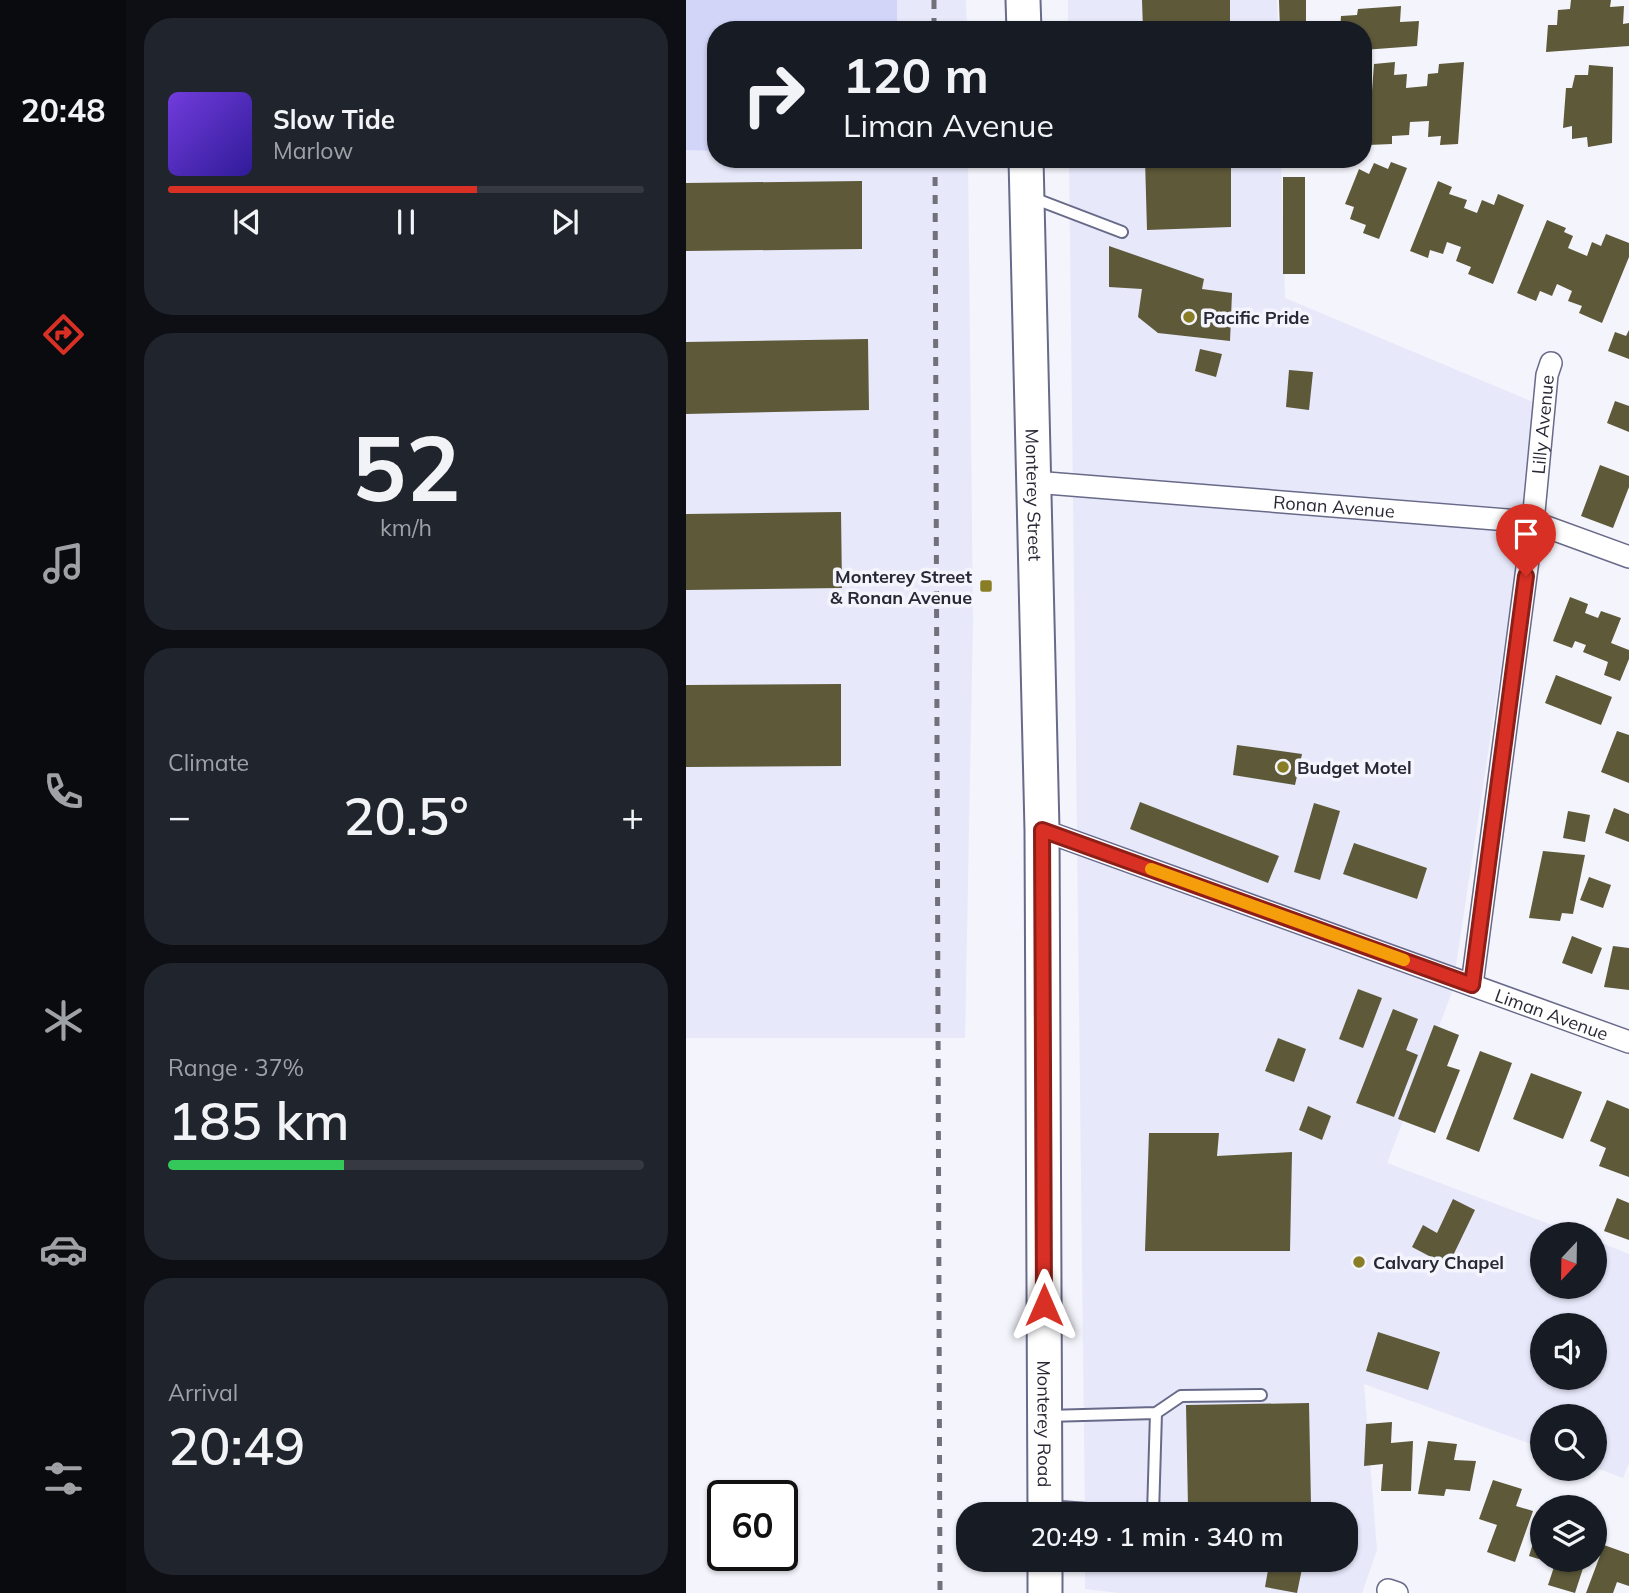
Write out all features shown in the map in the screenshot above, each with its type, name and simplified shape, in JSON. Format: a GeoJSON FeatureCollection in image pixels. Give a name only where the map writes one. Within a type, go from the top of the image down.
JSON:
{"type":"FeatureCollection","features":[{"type":"Feature","properties":{"kind":"main road"},"geometry":{"type":"LineString","coordinates":[[1023,0],[1024,21]]}},
{"type":"Feature","properties":{"kind":"main road","name":"Monterey Street"},"geometry":{"type":"LineString","coordinates":[[1026,168],[1042,830]]}},
{"type":"Feature","properties":{"kind":"main road","name":"Monterey Road"},"geometry":{"type":"LineString","coordinates":[[1042,830],[1045,1502]]}},
{"type":"Feature","properties":{"kind":"main road"},"geometry":{"type":"LineString","coordinates":[[1045,1572],[1045,1593]]}},
{"type":"Feature","properties":{"kind":"street","name":"Lilly Avenue"},"geometry":{"type":"LineString","coordinates":[[1472,985],[1533,522],[1547,375],[1551,363]]}},
{"type":"Feature","properties":{"kind":"street","name":"Ronan Avenue"},"geometry":{"type":"LineString","coordinates":[[1034,482],[1533,522],[1629,558]]}},
{"type":"Feature","properties":{"kind":"street","name":"Liman Avenue"},"geometry":{"type":"LineString","coordinates":[[1042,830],[1629,1042]]}},
{"type":"Feature","properties":{"kind":"lane"},"geometry":{"type":"LineString","coordinates":[[1027,195],[1122,232]]}},
{"type":"Feature","properties":{"kind":"lane"},"geometry":{"type":"LineString","coordinates":[[1045,1416],[1156,1413],[1181,1396],[1261,1395]]}},
{"type":"Feature","properties":{"kind":"lane"},"geometry":{"type":"LineString","coordinates":[[1153,1502],[1156,1413]]}},
{"type":"Feature","properties":{"kind":"shaded area"},"geometry":{"type":"Polygon","coordinates":[[[686,0],[966,0],[967,21],[707,21],[707,168],[968,168],[973,619],[965,1038],[686,1038],[686,0]]]}},
{"type":"Feature","properties":{"kind":"shaded area"},"geometry":{"type":"Polygon","coordinates":[[[686,0],[897,0],[897,21],[707,21],[707,151],[686,150],[686,0]]]}},
{"type":"Feature","properties":{"kind":"shaded area"},"geometry":{"type":"Polygon","coordinates":[[[1068,0],[1277,0],[1278,21],[1068,21],[1068,0]]]}},
{"type":"Feature","properties":{"kind":"shaded area"},"geometry":{"type":"Polygon","coordinates":[[[1069,168],[1281,168],[1285,298],[1533,402],[1525,508],[1452,992],[1387,1163],[1544,1222],[1530,1222],[1530,1299],[1607,1299],[1607,1245],[1629,1254],[1629,1463],[1623,1478],[1607,1472],[1607,1404],[1530,1404],[1530,1444],[1364,1384],[1377,1550],[1362,1593],[1120,1593],[1085,1589],[1085,1572],[1358,1572],[1358,1502],[1085,1502],[1069,168]]]}},
{"type":"Feature","properties":{"kind":"building"},"geometry":{"type":"Polygon","coordinates":[[[1142,0],[1230,0],[1230,21],[1143,21],[1142,0]]]}},
{"type":"Feature","properties":{"kind":"building"},"geometry":{"type":"Polygon","coordinates":[[[1279,0],[1306,0],[1306,21],[1280,21],[1279,0]]]}},
{"type":"Feature","properties":{"kind":"building"},"geometry":{"type":"Polygon","coordinates":[[[1571,0],[1611,0],[1610,7],[1624,6],[1623,24],[1629,23],[1629,46],[1546,52],[1548,25],[1557,25],[1558,10],[1570,9],[1571,0]]]}},
{"type":"Feature","properties":{"kind":"building"},"geometry":{"type":"Polygon","coordinates":[[[1401,6],[1400,22],[1419,21],[1417,46],[1372,49],[1372,21],[1341,21],[1341,16],[1357,15],[1358,9],[1401,6]]]}},
{"type":"Feature","properties":{"kind":"building"},"geometry":{"type":"Polygon","coordinates":[[[1395,62],[1394,75],[1407,74],[1406,88],[1427,86],[1428,74],[1438,73],[1439,64],[1464,62],[1458,144],[1440,145],[1441,136],[1428,137],[1429,121],[1410,122],[1409,135],[1392,136],[1392,144],[1372,145],[1374,64],[1395,62]]]}},
{"type":"Feature","properties":{"kind":"building"},"geometry":{"type":"Polygon","coordinates":[[[1589,65],[1613,67],[1612,143],[1588,147],[1587,137],[1572,139],[1572,126],[1563,128],[1566,88],[1572,88],[1575,75],[1588,75],[1589,65]]]}},
{"type":"Feature","properties":{"kind":"building"},"geometry":{"type":"Polygon","coordinates":[[[1391,162],[1407,168],[1379,239],[1363,233],[1366,225],[1350,219],[1354,207],[1345,204],[1359,169],[1369,174],[1374,163],[1388,169],[1391,162]]]}},
{"type":"Feature","properties":{"kind":"building"},"geometry":{"type":"Polygon","coordinates":[[[1145,168],[1231,168],[1231,227],[1147,230],[1145,168]]]}},
{"type":"Feature","properties":{"kind":"building"},"geometry":{"type":"Polygon","coordinates":[[[1283,177],[1305,177],[1305,274],[1283,274],[1283,177]]]}},
{"type":"Feature","properties":{"kind":"building"},"geometry":{"type":"Polygon","coordinates":[[[862,181],[862,249],[686,251],[686,183],[862,181]]]}},
{"type":"Feature","properties":{"kind":"building"},"geometry":{"type":"Polygon","coordinates":[[[1438,181],[1452,187],[1449,194],[1467,200],[1464,208],[1477,213],[1482,200],[1494,205],[1498,194],[1524,205],[1493,284],[1468,274],[1471,267],[1456,261],[1461,247],[1447,242],[1443,254],[1430,250],[1428,258],[1410,251],[1438,181]]]}},
{"type":"Feature","properties":{"kind":"building"},"geometry":{"type":"Polygon","coordinates":[[[1547,220],[1566,228],[1564,232],[1573,236],[1568,248],[1587,256],[1592,242],[1601,246],[1606,234],[1629,243],[1629,257],[1602,323],[1579,313],[1582,306],[1568,301],[1572,291],[1557,284],[1552,296],[1540,291],[1536,301],[1517,293],[1547,220]]]}},
{"type":"Feature","properties":{"kind":"building"},"geometry":{"type":"Polygon","coordinates":[[[1109,246],[1204,279],[1202,289],[1232,293],[1230,341],[1158,333],[1138,317],[1142,289],[1109,287],[1109,246]]]}},
{"type":"Feature","properties":{"kind":"building"},"geometry":{"type":"Polygon","coordinates":[[[1629,330],[1629,359],[1608,351],[1615,332],[1626,336],[1629,330]]]}},
{"type":"Feature","properties":{"kind":"building"},"geometry":{"type":"Polygon","coordinates":[[[868,339],[869,410],[686,414],[686,342],[868,339]]]}},
{"type":"Feature","properties":{"kind":"building"},"geometry":{"type":"Polygon","coordinates":[[[1200,349],[1222,354],[1216,377],[1195,371],[1200,349]]]}},
{"type":"Feature","properties":{"kind":"building"},"geometry":{"type":"Polygon","coordinates":[[[1289,370],[1313,372],[1309,410],[1286,407],[1289,370]]]}},
{"type":"Feature","properties":{"kind":"building"},"geometry":{"type":"Polygon","coordinates":[[[1615,401],[1629,406],[1629,432],[1607,423],[1615,401]]]}},
{"type":"Feature","properties":{"kind":"building"},"geometry":{"type":"Polygon","coordinates":[[[1600,465],[1629,476],[1629,487],[1613,528],[1581,516],[1600,465]]]}},
{"type":"Feature","properties":{"kind":"building"},"geometry":{"type":"Polygon","coordinates":[[[841,512],[842,588],[686,590],[686,514],[841,512]]]}},
{"type":"Feature","properties":{"kind":"building"},"geometry":{"type":"Polygon","coordinates":[[[1570,597],[1588,604],[1585,613],[1598,618],[1601,611],[1621,618],[1611,643],[1629,650],[1629,659],[1620,681],[1604,675],[1608,662],[1583,652],[1586,645],[1575,641],[1572,648],[1553,641],[1570,597]]]}},
{"type":"Feature","properties":{"kind":"building"},"geometry":{"type":"Polygon","coordinates":[[[1556,675],[1612,697],[1601,725],[1545,703],[1556,675]]]}},
{"type":"Feature","properties":{"kind":"building"},"geometry":{"type":"Polygon","coordinates":[[[841,684],[841,766],[686,767],[686,685],[841,684]]]}},
{"type":"Feature","properties":{"kind":"building"},"geometry":{"type":"Polygon","coordinates":[[[1617,731],[1629,735],[1629,783],[1601,772],[1617,731]]]}},
{"type":"Feature","properties":{"kind":"building"},"geometry":{"type":"Polygon","coordinates":[[[1237,745],[1302,754],[1295,785],[1233,775],[1237,745]]]}},
{"type":"Feature","properties":{"kind":"building"},"geometry":{"type":"Polygon","coordinates":[[[1140,802],[1279,856],[1268,883],[1130,829],[1140,802]]]}},
{"type":"Feature","properties":{"kind":"building"},"geometry":{"type":"Polygon","coordinates":[[[1314,803],[1340,811],[1320,880],[1294,872],[1314,803]]]}},
{"type":"Feature","properties":{"kind":"building"},"geometry":{"type":"Polygon","coordinates":[[[1614,808],[1629,814],[1629,842],[1605,833],[1614,808]]]}},
{"type":"Feature","properties":{"kind":"building"},"geometry":{"type":"Polygon","coordinates":[[[1568,811],[1590,815],[1585,842],[1563,838],[1568,811]]]}},
{"type":"Feature","properties":{"kind":"building"},"geometry":{"type":"Polygon","coordinates":[[[1354,843],[1427,868],[1417,899],[1343,874],[1354,843]]]}},
{"type":"Feature","properties":{"kind":"building"},"geometry":{"type":"Polygon","coordinates":[[[1543,851],[1585,855],[1573,914],[1562,913],[1560,921],[1529,918],[1543,851]]]}},
{"type":"Feature","properties":{"kind":"building"},"geometry":{"type":"Polygon","coordinates":[[[1589,877],[1611,885],[1603,908],[1580,900],[1589,877]]]}},
{"type":"Feature","properties":{"kind":"building"},"geometry":{"type":"Polygon","coordinates":[[[1572,936],[1602,948],[1592,974],[1562,963],[1572,936]]]}},
{"type":"Feature","properties":{"kind":"building"},"geometry":{"type":"Polygon","coordinates":[[[1613,946],[1629,948],[1629,990],[1604,987],[1613,946]]]}},
{"type":"Feature","properties":{"kind":"building"},"geometry":{"type":"Polygon","coordinates":[[[1358,989],[1382,998],[1363,1048],[1339,1039],[1358,989]]]}},
{"type":"Feature","properties":{"kind":"building"},"geometry":{"type":"Polygon","coordinates":[[[1393,1009],[1418,1019],[1406,1050],[1418,1055],[1394,1117],[1356,1103],[1393,1009]]]}},
{"type":"Feature","properties":{"kind":"building"},"geometry":{"type":"Polygon","coordinates":[[[1434,1025],[1459,1035],[1447,1066],[1460,1070],[1435,1133],[1398,1119],[1434,1025]]]}},
{"type":"Feature","properties":{"kind":"building"},"geometry":{"type":"Polygon","coordinates":[[[1278,1038],[1306,1049],[1294,1082],[1265,1071],[1278,1038]]]}},
{"type":"Feature","properties":{"kind":"building"},"geometry":{"type":"Polygon","coordinates":[[[1480,1051],[1512,1063],[1479,1152],[1446,1139],[1480,1051]]]}},
{"type":"Feature","properties":{"kind":"building"},"geometry":{"type":"Polygon","coordinates":[[[1531,1073],[1582,1092],[1563,1139],[1513,1119],[1531,1073]]]}},
{"type":"Feature","properties":{"kind":"building"},"geometry":{"type":"Polygon","coordinates":[[[1607,1100],[1629,1109],[1629,1177],[1599,1166],[1606,1148],[1590,1141],[1607,1100]]]}},
{"type":"Feature","properties":{"kind":"building"},"geometry":{"type":"Polygon","coordinates":[[[1308,1106],[1331,1116],[1322,1140],[1299,1130],[1308,1106]]]}},
{"type":"Feature","properties":{"kind":"building"},"geometry":{"type":"Polygon","coordinates":[[[1149,1133],[1219,1133],[1217,1156],[1292,1152],[1290,1251],[1145,1251],[1149,1133]]]}},
{"type":"Feature","properties":{"kind":"building"},"geometry":{"type":"Polygon","coordinates":[[[1617,1198],[1629,1203],[1629,1240],[1607,1232],[1607,1223],[1617,1198]]]}},
{"type":"Feature","properties":{"kind":"building"},"geometry":{"type":"Polygon","coordinates":[[[1453,1199],[1475,1210],[1448,1266],[1412,1247],[1423,1225],[1437,1233],[1453,1199]]]}},
{"type":"Feature","properties":{"kind":"building"},"geometry":{"type":"Polygon","coordinates":[[[1378,1332],[1440,1352],[1428,1390],[1366,1371],[1378,1332]]]}},
{"type":"Feature","properties":{"kind":"building"},"geometry":{"type":"Polygon","coordinates":[[[1309,1403],[1311,1502],[1188,1502],[1186,1405],[1309,1403]]]}},
{"type":"Feature","properties":{"kind":"building"},"geometry":{"type":"Polygon","coordinates":[[[1392,1422],[1391,1443],[1413,1441],[1411,1491],[1381,1491],[1383,1464],[1364,1466],[1366,1424],[1392,1422]]]}},
{"type":"Feature","properties":{"kind":"building"},"geometry":{"type":"Polygon","coordinates":[[[1428,1441],[1457,1444],[1454,1460],[1476,1461],[1470,1491],[1446,1489],[1444,1496],[1418,1494],[1428,1441]]]}},
{"type":"Feature","properties":{"kind":"building"},"geometry":{"type":"Polygon","coordinates":[[[1493,1480],[1522,1489],[1516,1506],[1530,1510],[1530,1520],[1515,1562],[1487,1552],[1497,1525],[1479,1519],[1493,1480]]]}},
{"type":"Feature","properties":{"kind":"building"},"geometry":{"type":"Polygon","coordinates":[[[1607,1546],[1629,1554],[1629,1586],[1617,1582],[1613,1593],[1586,1593],[1594,1572],[1607,1572],[1607,1546]]]}},
{"type":"Feature","properties":{"kind":"building"},"geometry":{"type":"Polygon","coordinates":[[[1268,1572],[1301,1572],[1297,1593],[1265,1587],[1268,1572]]]}},
{"type":"Feature","properties":{"kind":"building"},"geometry":{"type":"Polygon","coordinates":[[[1552,1572],[1582,1572],[1575,1593],[1548,1585],[1552,1572]]]}},
{"type":"Feature","properties":{"kind":"railway"},"geometry":{"type":"LineString","coordinates":[[934,0],[934,21]]}},
{"type":"Feature","properties":{"kind":"railway"},"geometry":{"type":"LineString","coordinates":[[935,168],[940,1593]]}},
{"type":"Feature","properties":{"kind":"slow traffic"},"geometry":{"type":"LineString","coordinates":[[1151,869],[1404,960]]}},
{"type":"Feature","properties":{"kind":"place","name":"Pacific Pride"},"geometry":{"type":"Point","coordinates":[1189,317]}},
{"type":"Feature","properties":{"kind":"place","name":"Monterey Street & Ronan Avenue"},"geometry":{"type":"Point","coordinates":[986,586]}},
{"type":"Feature","properties":{"kind":"place","name":"Budget Motel"},"geometry":{"type":"Point","coordinates":[1283,767]}},
{"type":"Feature","properties":{"kind":"place","name":"Calvary Chapel"},"geometry":{"type":"Point","coordinates":[1359,1262]}},
{"type":"Feature","properties":{"kind":"route"},"geometry":{"type":"LineString","coordinates":[[1044,1305],[1042,830],[1472,985],[1526,576]]}}]}
